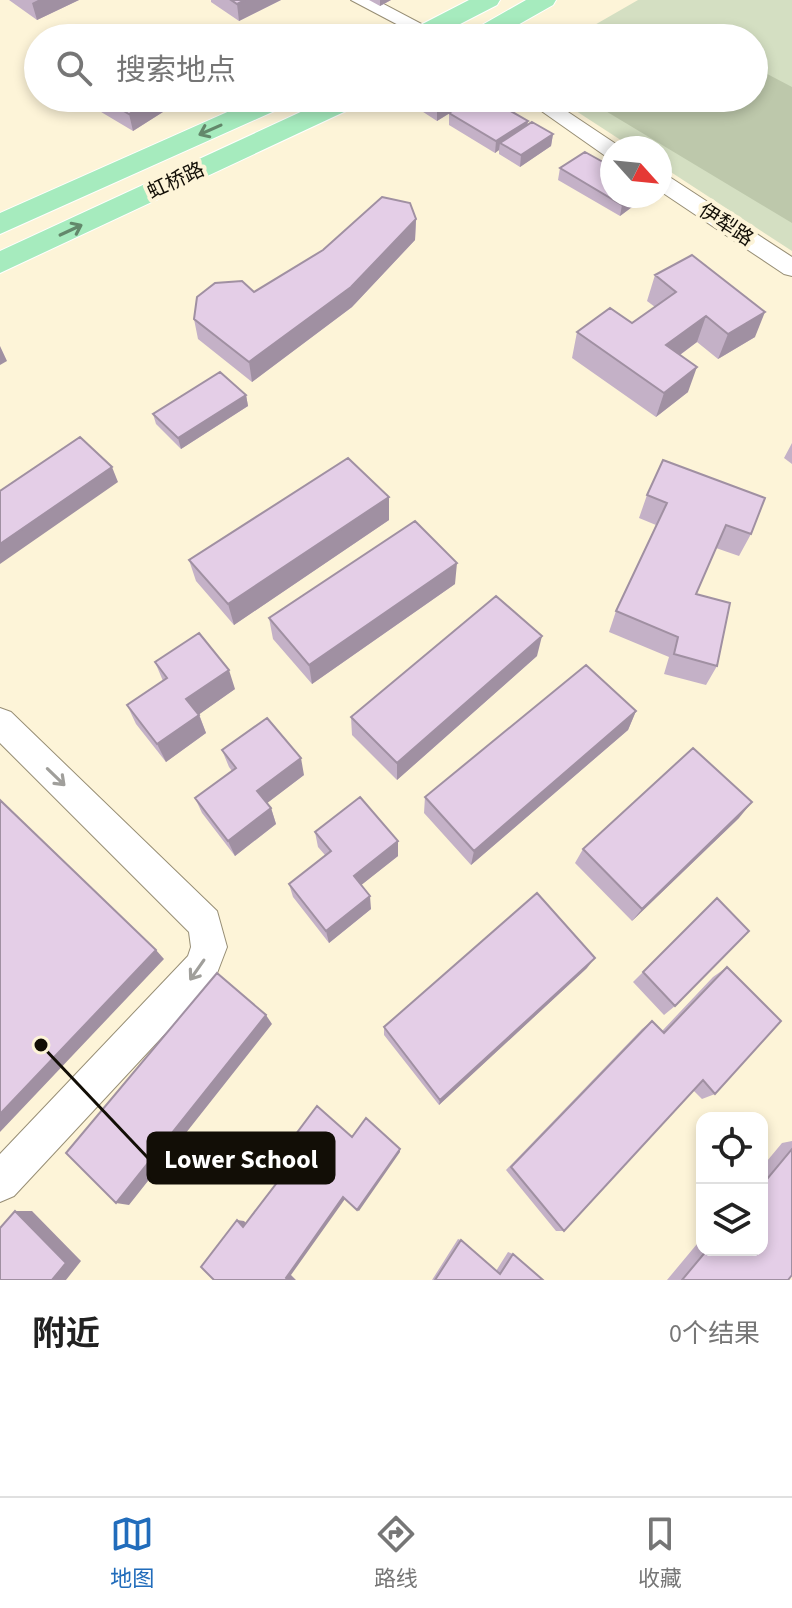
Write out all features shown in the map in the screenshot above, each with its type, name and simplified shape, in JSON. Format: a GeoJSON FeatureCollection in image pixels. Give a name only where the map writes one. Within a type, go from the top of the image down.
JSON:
{"type":"FeatureCollection","features":[{"type":"Feature","properties":{"kind":"main road"},"geometry":{"type":"LineString","coordinates":[[447,24],[488,0]]}},
{"type":"Feature","properties":{"kind":"main road"},"geometry":{"type":"LineString","coordinates":[[502,24],[544,0]]}},
{"type":"Feature","properties":{"kind":"main road","name":"虹桥路"},"geometry":{"type":"LineString","coordinates":[[0,224],[250,112]]}},
{"type":"Feature","properties":{"kind":"main road","name":"虹桥路"},"geometry":{"type":"LineString","coordinates":[[0,263],[322,112]]}},
{"type":"Feature","properties":{"kind":"street"},"geometry":{"type":"LineString","coordinates":[[361,0],[405,24]]}},
{"type":"Feature","properties":{"kind":"street"},"geometry":{"type":"LineString","coordinates":[[554,112],[600,142]]}},
{"type":"Feature","properties":{"kind":"street","name":"伊犁路"},"geometry":{"type":"LineString","coordinates":[[672,189],[792,268]]}},
{"type":"Feature","properties":{"kind":"street"},"geometry":{"type":"LineString","coordinates":[[0,722],[205,923],[209,947],[201,968],[0,1182]]}},
{"type":"Feature","properties":{"kind":"green space"},"geometry":{"type":"Polygon","coordinates":[[[638,0],[792,0],[792,251],[672,173],[672,136],[615,136],[578,112],[768,112],[768,24],[596,24],[638,0]]]}},
{"type":"Feature","properties":{"kind":"green space"},"geometry":{"type":"Polygon","coordinates":[[[768,74],[792,87],[792,223],[672,151],[672,136],[647,136],[607,112],[768,112],[768,74]]]}},
{"type":"Feature","properties":{"kind":"building"},"geometry":{"type":"Polygon","coordinates":[[[512,112],[528,121],[496,141],[449,113],[512,112]]]}},
{"type":"Feature","properties":{"kind":"building"},"geometry":{"type":"Polygon","coordinates":[[[532,122],[553,134],[521,155],[500,143],[532,122]]]}},
{"type":"Feature","properties":{"kind":"building"},"geometry":{"type":"Polygon","coordinates":[[[585,152],[600,160],[600,192],[560,168],[585,152]]]}},
{"type":"Feature","properties":{"kind":"building"},"geometry":{"type":"Polygon","coordinates":[[[382,197],[410,203],[416,219],[351,287],[249,362],[194,319],[197,297],[215,283],[242,281],[254,292],[323,250],[382,197]]]}},
{"type":"Feature","properties":{"kind":"building"},"geometry":{"type":"Polygon","coordinates":[[[692,255],[765,312],[728,334],[706,316],[666,345],[697,367],[664,393],[577,332],[610,308],[632,323],[676,292],[655,275],[692,255]]]}},
{"type":"Feature","properties":{"kind":"building"},"geometry":{"type":"Polygon","coordinates":[[[220,372],[246,395],[178,438],[153,414],[220,372]]]}},
{"type":"Feature","properties":{"kind":"building"},"geometry":{"type":"Polygon","coordinates":[[[80,437],[112,467],[0,544],[0,491],[80,437]]]}},
{"type":"Feature","properties":{"kind":"building"},"geometry":{"type":"Polygon","coordinates":[[[348,458],[389,497],[228,604],[189,560],[348,458]]]}},
{"type":"Feature","properties":{"kind":"building"},"geometry":{"type":"Polygon","coordinates":[[[663,460],[765,498],[751,534],[726,525],[696,594],[730,603],[717,666],[674,654],[678,637],[616,611],[667,503],[647,495],[663,460]]]}},
{"type":"Feature","properties":{"kind":"building"},"geometry":{"type":"Polygon","coordinates":[[[415,521],[457,563],[309,665],[269,618],[415,521]]]}},
{"type":"Feature","properties":{"kind":"building"},"geometry":{"type":"Polygon","coordinates":[[[496,596],[542,636],[397,763],[351,717],[496,596]]]}},
{"type":"Feature","properties":{"kind":"building"},"geometry":{"type":"Polygon","coordinates":[[[199,633],[229,670],[186,699],[199,715],[157,744],[127,705],[167,678],[155,662],[199,633]]]}},
{"type":"Feature","properties":{"kind":"building"},"geometry":{"type":"Polygon","coordinates":[[[586,665],[636,711],[474,851],[425,797],[586,665]]]}},
{"type":"Feature","properties":{"kind":"building"},"geometry":{"type":"Polygon","coordinates":[[[267,718],[301,758],[257,791],[271,808],[228,841],[195,798],[236,768],[222,750],[267,718]]]}},
{"type":"Feature","properties":{"kind":"building"},"geometry":{"type":"Polygon","coordinates":[[[693,748],[752,802],[642,909],[583,849],[693,748]]]}},
{"type":"Feature","properties":{"kind":"building"},"geometry":{"type":"Polygon","coordinates":[[[360,797],[398,841],[354,876],[370,896],[326,931],[289,884],[331,851],[315,832],[360,797]]]}},
{"type":"Feature","properties":{"kind":"building"},"geometry":{"type":"Polygon","coordinates":[[[0,800],[156,950],[0,1114],[0,800]]]}},
{"type":"Feature","properties":{"kind":"building"},"geometry":{"type":"Polygon","coordinates":[[[537,893],[595,958],[440,1100],[384,1027],[537,893]]]}},
{"type":"Feature","properties":{"kind":"building"},"geometry":{"type":"Polygon","coordinates":[[[717,898],[749,931],[675,1006],[643,972],[717,898]]]}},
{"type":"Feature","properties":{"kind":"building"},"geometry":{"type":"Polygon","coordinates":[[[727,967],[781,1021],[715,1094],[703,1080],[564,1231],[511,1167],[652,1021],[664,1033],[727,967]]]}},
{"type":"Feature","properties":{"kind":"building"},"geometry":{"type":"Polygon","coordinates":[[[217,973],[266,1015],[116,1203],[66,1153],[217,973]]]}},
{"type":"Feature","properties":{"kind":"building"},"geometry":{"type":"Polygon","coordinates":[[[317,1106],[352,1137],[366,1118],[400,1149],[357,1210],[343,1197],[286,1278],[288,1280],[214,1280],[201,1267],[237,1220],[243,1227],[282,1176],[272,1166],[317,1106]]]}},
{"type":"Feature","properties":{"kind":"building"},"geometry":{"type":"Polygon","coordinates":[[[792,1149],[792,1275],[788,1280],[682,1280],[702,1256],[768,1256],[768,1178],[792,1149]]]}},
{"type":"Feature","properties":{"kind":"building"},"geometry":{"type":"Polygon","coordinates":[[[15,1211],[66,1263],[52,1280],[0,1280],[0,1228],[15,1211]]]}},
{"type":"Feature","properties":{"kind":"building"},"geometry":{"type":"Polygon","coordinates":[[[461,1240],[500,1274],[513,1254],[543,1280],[435,1280],[461,1240]]]}},
{"type":"Feature","properties":{"kind":"place","name":"Lower School"},"geometry":{"type":"Point","coordinates":[41,1045]}}]}
